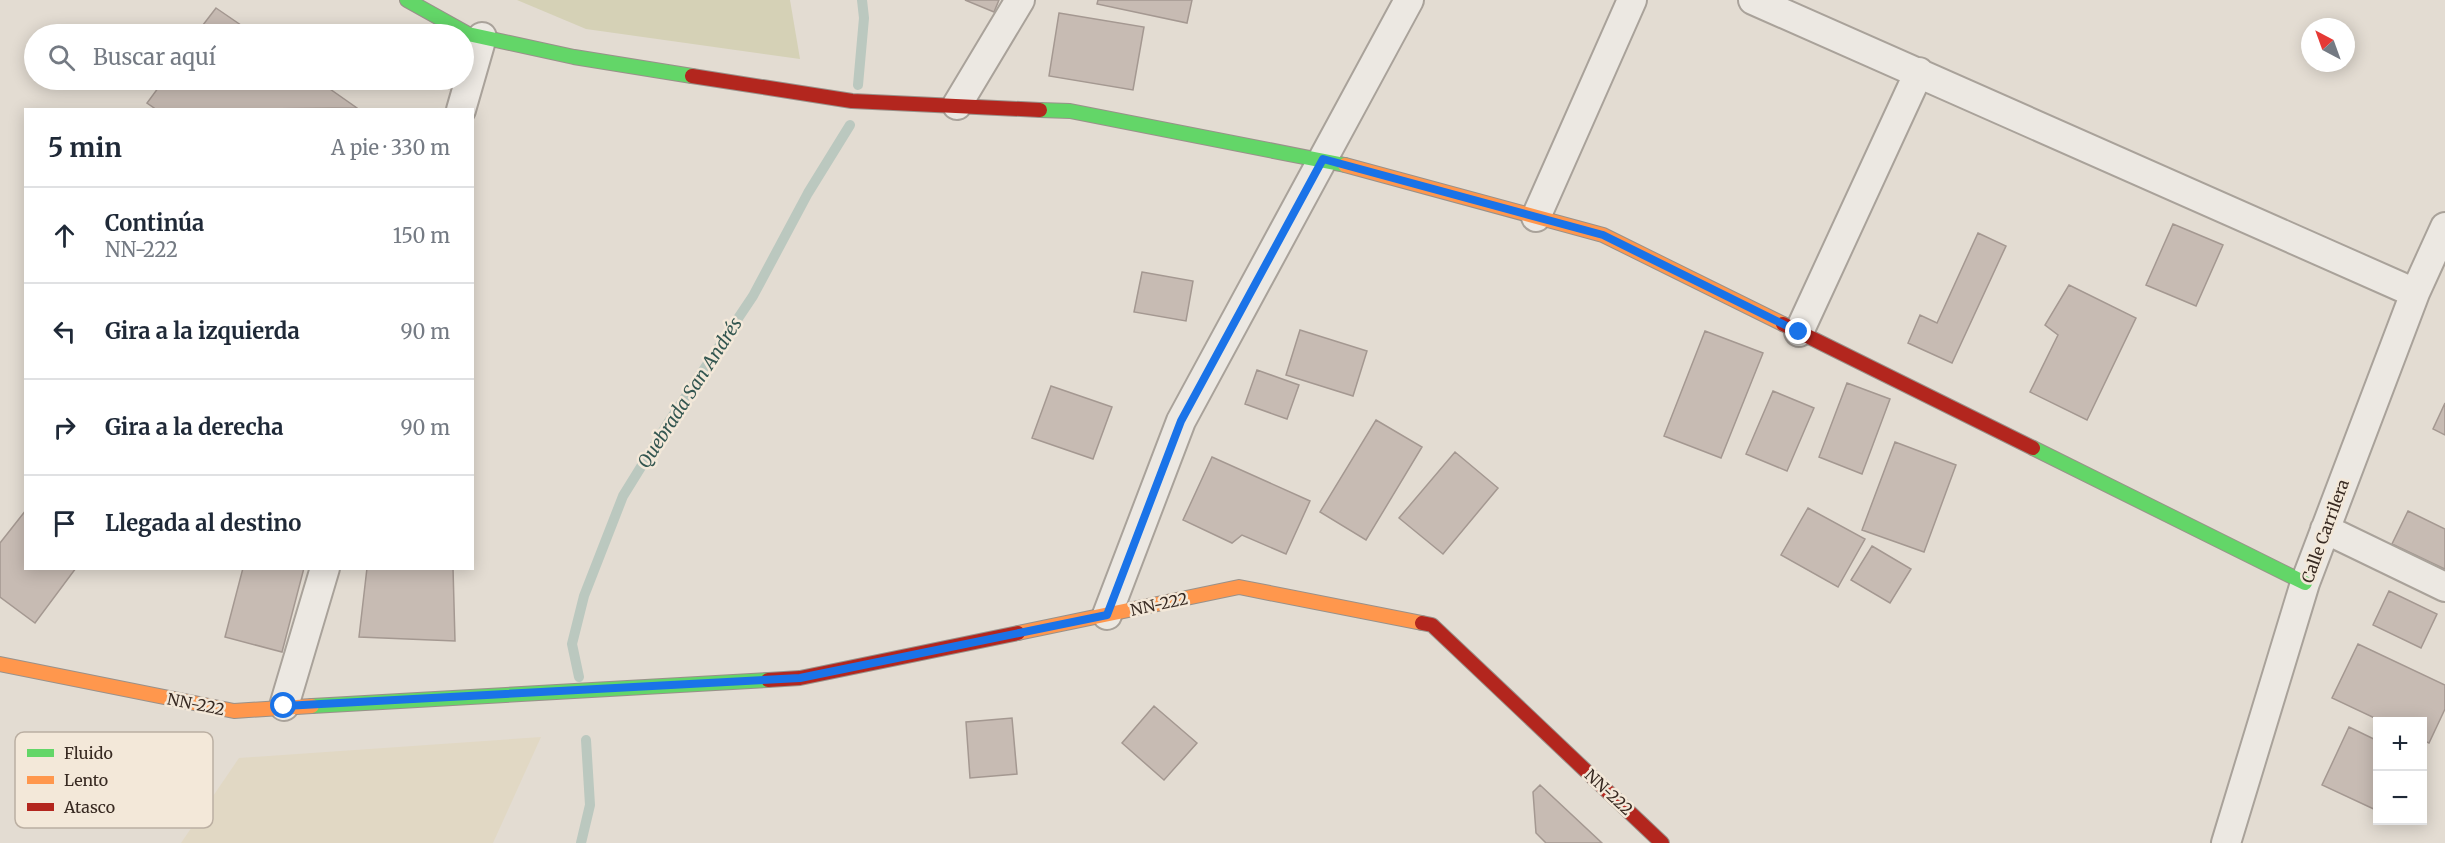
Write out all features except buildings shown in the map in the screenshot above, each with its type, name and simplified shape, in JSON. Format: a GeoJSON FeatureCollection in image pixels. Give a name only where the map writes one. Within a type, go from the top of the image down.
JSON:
{"type":"FeatureCollection","features":[{"type":"Feature","properties":{"kind":"street"},"geometry":{"type":"LineString","coordinates":[[407,0],[450,24]]}},
{"type":"Feature","properties":{"kind":"street"},"geometry":{"type":"LineString","coordinates":[[957,105],[1020,0]]}},
{"type":"Feature","properties":{"kind":"street"},"geometry":{"type":"LineString","coordinates":[[1107,615],[1181,421],[1409,0]]}},
{"type":"Feature","properties":{"kind":"street"},"geometry":{"type":"LineString","coordinates":[[1536,217],[1632,0]]}},
{"type":"Feature","properties":{"kind":"street"},"geometry":{"type":"LineString","coordinates":[[1753,0],[2415,292]]}},
{"type":"Feature","properties":{"kind":"street"},"geometry":{"type":"LineString","coordinates":[[474,35],[574,57],[852,101],[1070,111],[1323,159],[1603,235],[2305,583]]}},
{"type":"Feature","properties":{"kind":"street"},"geometry":{"type":"LineString","coordinates":[[474,65],[482,37]]}},
{"type":"Feature","properties":{"kind":"street"},"geometry":{"type":"LineString","coordinates":[[1799,332],[1919,72]]}},
{"type":"Feature","properties":{"kind":"street"},"geometry":{"type":"LineString","coordinates":[[462,108],[467,90]]}},
{"type":"Feature","properties":{"kind":"street","name":"Calle Carrilera"},"geometry":{"type":"LineString","coordinates":[[2226,843],[2305,583],[2415,292],[2445,227]]}},
{"type":"Feature","properties":{"kind":"street"},"geometry":{"type":"LineString","coordinates":[[2325,529],[2445,587]]}},
{"type":"Feature","properties":{"kind":"street"},"geometry":{"type":"LineString","coordinates":[[284,706],[324,570]]}},
{"type":"Feature","properties":{"kind":"street","name":"NN-222"},"geometry":{"type":"LineString","coordinates":[[0,664],[234,711],[284,706],[800,678],[1239,587],[1432,625],[1662,843]]}},
{"type":"Feature","properties":{"kind":"shaded area"},"geometry":{"type":"Polygon","coordinates":[[[517,0],[790,0],[800,59],[586,29],[517,0]]]}},
{"type":"Feature","properties":{"kind":"shaded area"},"geometry":{"type":"Polygon","coordinates":[[[541,737],[493,843],[181,843],[191,828],[213,828],[213,796],[239,758],[541,737]]]}},
{"type":"Feature","properties":{"kind":"waterway","name":"Quebrada San Andrés"},"geometry":{"type":"LineString","coordinates":[[858,85],[864,18],[862,0]]}},
{"type":"Feature","properties":{"kind":"waterway","name":"Quebrada San Andrés"},"geometry":{"type":"LineString","coordinates":[[579,677],[572,644],[584,596],[623,496],[670,420],[753,296],[808,193],[850,125]]}},
{"type":"Feature","properties":{"kind":"waterway","name":"Quebrada San Andrés"},"geometry":{"type":"LineString","coordinates":[[581,843],[590,805],[586,740]]}},
{"type":"Feature","properties":{"kind":"traffic: fast"},"geometry":{"type":"LineString","coordinates":[[407,0],[450,24]]}},
{"type":"Feature","properties":{"kind":"traffic: fast"},"geometry":{"type":"LineString","coordinates":[[474,35],[574,57],[692,76]]}},
{"type":"Feature","properties":{"kind":"traffic: fast"},"geometry":{"type":"LineString","coordinates":[[1040,110],[1070,111],[1345,165]]}},
{"type":"Feature","properties":{"kind":"traffic: fast"},"geometry":{"type":"LineString","coordinates":[[2033,448],[2305,583]]}},
{"type":"Feature","properties":{"kind":"traffic: fast"},"geometry":{"type":"LineString","coordinates":[[312,706],[768,680]]}},
{"type":"Feature","properties":{"kind":"traffic: slow"},"geometry":{"type":"LineString","coordinates":[[1345,165],[1603,235],[1783,324]]}},
{"type":"Feature","properties":{"kind":"traffic: slow"},"geometry":{"type":"LineString","coordinates":[[1018,633],[1239,587],[1422,623]]}},
{"type":"Feature","properties":{"kind":"traffic: slow"},"geometry":{"type":"LineString","coordinates":[[0,664],[234,711],[312,706]]}},
{"type":"Feature","properties":{"kind":"traffic: jam"},"geometry":{"type":"LineString","coordinates":[[692,76],[852,101],[1040,110]]}},
{"type":"Feature","properties":{"kind":"traffic: jam"},"geometry":{"type":"LineString","coordinates":[[1783,324],[2033,448]]}},
{"type":"Feature","properties":{"kind":"traffic: jam"},"geometry":{"type":"LineString","coordinates":[[1422,623],[1432,625],[1662,843]]}},
{"type":"Feature","properties":{"kind":"traffic: jam"},"geometry":{"type":"LineString","coordinates":[[768,680],[800,678],[1018,633]]}},
{"type":"Feature","properties":{"kind":"route"},"geometry":{"type":"LineString","coordinates":[[284,706],[800,678],[1107,615],[1181,421],[1323,159],[1603,235],[1799,332]]}}]}
